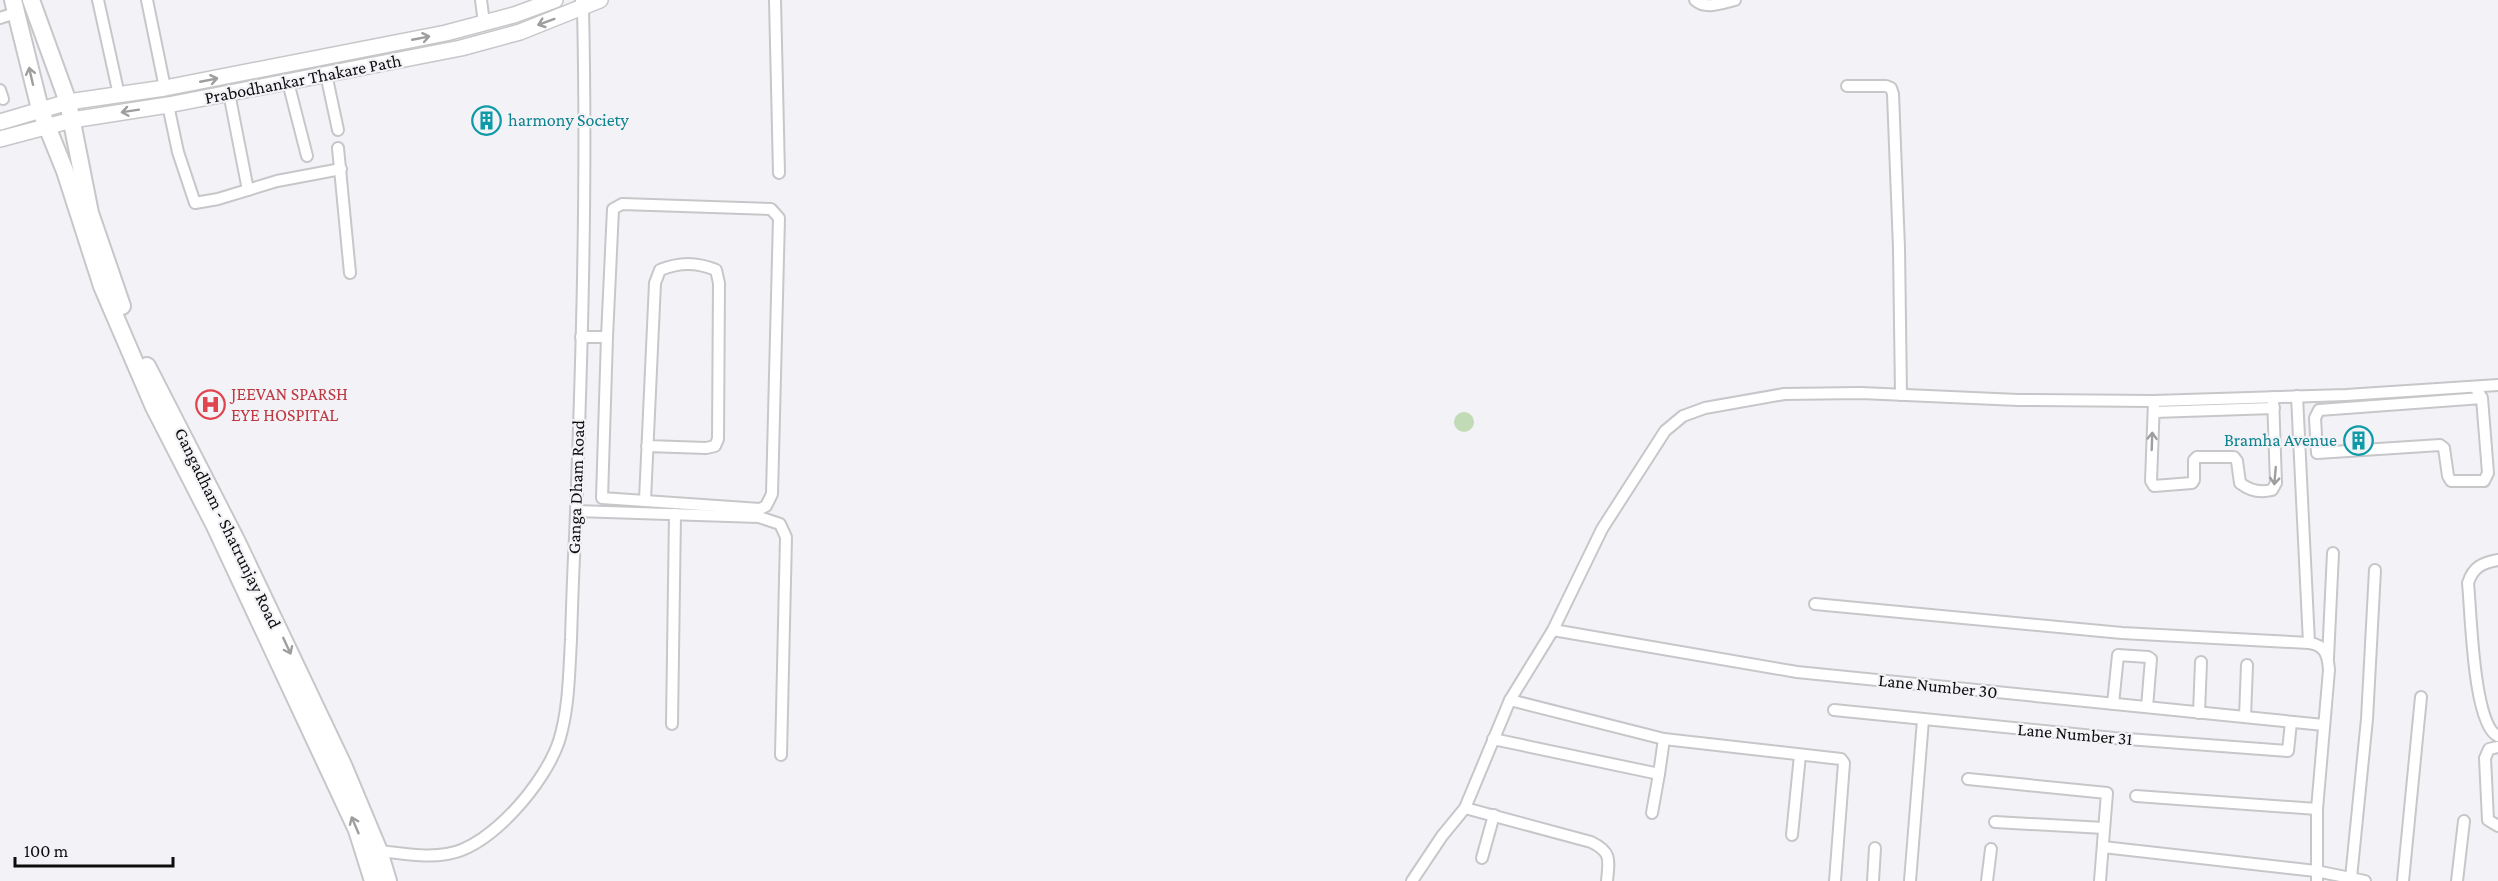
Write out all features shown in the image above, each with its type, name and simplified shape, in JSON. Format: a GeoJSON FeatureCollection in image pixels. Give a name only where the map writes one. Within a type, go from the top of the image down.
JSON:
{"type":"FeatureCollection","features":[{"type":"Feature","properties":{"kind":"main road"},"geometry":{"type":"LineString","coordinates":[[31,0],[68,102],[72,120],[73,170]]}},
{"type":"Feature","properties":{"kind":"main road","name":"Prabodhankar Thakare Path"},"geometry":{"type":"LineString","coordinates":[[0,122],[68,102],[165,88],[446,33],[514,15],[555,0]]}},
{"type":"Feature","properties":{"kind":"main road","name":"Prabodhankar Thakare Path"},"geometry":{"type":"LineString","coordinates":[[0,139],[72,120],[168,105],[461,48],[520,32],[582,4],[600,0]]}},
{"type":"Feature","properties":{"kind":"main road"},"geometry":{"type":"LineString","coordinates":[[15,6],[46,126],[73,170]]}},
{"type":"Feature","properties":{"kind":"main road","name":"Gangadham - Shatrunjay Road"},"geometry":{"type":"LineString","coordinates":[[73,170],[102,286],[154,407],[215,526],[357,830],[388,881]]}},
{"type":"Feature","properties":{"kind":"main road","name":"Gangadham - Shatrunjay Road"},"geometry":{"type":"LineString","coordinates":[[372,852],[373,881]]}},
{"type":"Feature","properties":{"kind":"street"},"geometry":{"type":"LineString","coordinates":[[98,0],[119,95]]}},
{"type":"Feature","properties":{"kind":"street"},"geometry":{"type":"LineString","coordinates":[[147,0],[165,88]]}},
{"type":"Feature","properties":{"kind":"street"},"geometry":{"type":"LineString","coordinates":[[481,0],[484,23]]}},
{"type":"Feature","properties":{"kind":"street"},"geometry":{"type":"LineString","coordinates":[[775,0],[779,173]]}},
{"type":"Feature","properties":{"kind":"street"},"geometry":{"type":"LineString","coordinates":[[1698,2],[1710,5],[1735,0]]}},
{"type":"Feature","properties":{"kind":"street","name":"Ganga Dham Road"},"geometry":{"type":"LineString","coordinates":[[372,852],[437,855],[449,854],[477,844],[524,799],[545,768],[558,742],[569,678],[576,511],[586,148],[582,4]]}},
{"type":"Feature","properties":{"kind":"street"},"geometry":{"type":"LineString","coordinates":[[0,18],[15,6]]}},
{"type":"Feature","properties":{"kind":"street"},"geometry":{"type":"LineString","coordinates":[[326,74],[338,130]]}},
{"type":"Feature","properties":{"kind":"street"},"geometry":{"type":"LineString","coordinates":[[288,82],[307,156]]}},
{"type":"Feature","properties":{"kind":"street"},"geometry":{"type":"LineString","coordinates":[[1847,86],[1886,86],[1891,88],[1893,93],[1899,248],[1900,395]]}},
{"type":"Feature","properties":{"kind":"street"},"geometry":{"type":"LineString","coordinates":[[229,93],[248,190]]}},
{"type":"Feature","properties":{"kind":"street"},"geometry":{"type":"LineString","coordinates":[[168,105],[178,152],[195,203],[277,181],[341,169]]}},
{"type":"Feature","properties":{"kind":"street"},"geometry":{"type":"LineString","coordinates":[[338,148],[350,273]]}},
{"type":"Feature","properties":{"kind":"street"},"geometry":{"type":"LineString","coordinates":[[622,204],[771,209],[779,218],[772,494],[766,506],[760,509],[602,498],[607,337],[612,209],[622,204]]}},
{"type":"Feature","properties":{"kind":"street"},"geometry":{"type":"LineString","coordinates":[[645,500],[647,446],[656,283],[660,270],[677,264],[703,264],[716,270],[720,283],[718,439],[715,446],[706,448],[647,446]]}},
{"type":"Feature","properties":{"kind":"street"},"geometry":{"type":"LineString","coordinates":[[581,337],[607,337]]}},
{"type":"Feature","properties":{"kind":"street"},"geometry":{"type":"LineString","coordinates":[[1412,881],[1442,836],[1465,808],[1510,700],[1553,630],[1602,529],[1665,431],[1683,416],[1705,408],[1784,394],[1861,393],[2154,407],[2273,403],[2297,396],[2498,385]]}},
{"type":"Feature","properties":{"kind":"street"},"geometry":{"type":"LineString","coordinates":[[2475,387],[2482,399],[2488,473],[2484,481],[2451,481],[2448,476],[2444,448],[2440,445],[2317,453],[2315,418],[2319,410],[2482,399]]}},
{"type":"Feature","properties":{"kind":"street"},"geometry":{"type":"LineString","coordinates":[[2297,396],[2309,643]]}},
{"type":"Feature","properties":{"kind":"street"},"geometry":{"type":"LineString","coordinates":[[2154,407],[2151,481],[2154,486],[2192,483],[2194,459],[2197,457],[2234,457],[2237,461],[2240,483],[2255,491],[2266,491],[2272,490],[2276,483],[2273,403]]}},
{"type":"Feature","properties":{"kind":"street"},"geometry":{"type":"LineString","coordinates":[[576,511],[759,517],[780,524],[786,537],[781,755]]}},
{"type":"Feature","properties":{"kind":"street"},"geometry":{"type":"LineString","coordinates":[[672,724],[675,514]]}},
{"type":"Feature","properties":{"kind":"street"},"geometry":{"type":"LineString","coordinates":[[2316,876],[2317,809],[2333,553]]}},
{"type":"Feature","properties":{"kind":"street"},"geometry":{"type":"LineString","coordinates":[[2498,560],[2477,566],[2468,583],[2477,683],[2483,718],[2492,734],[2498,736]]}},
{"type":"Feature","properties":{"kind":"street"},"geometry":{"type":"LineString","coordinates":[[2350,878],[2367,719],[2375,570]]}},
{"type":"Feature","properties":{"kind":"street"},"geometry":{"type":"LineString","coordinates":[[1815,604],[2122,633],[2309,643],[2324,649],[2328,658]]}},
{"type":"Feature","properties":{"kind":"street","name":"Lane Number 30"},"geometry":{"type":"LineString","coordinates":[[1553,630],[1797,672],[2324,725]]}},
{"type":"Feature","properties":{"kind":"street"},"geometry":{"type":"LineString","coordinates":[[2119,650],[2122,633]]}},
{"type":"Feature","properties":{"kind":"street"},"geometry":{"type":"LineString","coordinates":[[2113,704],[2118,655],[2148,657],[2151,659],[2147,707]]}},
{"type":"Feature","properties":{"kind":"street"},"geometry":{"type":"LineString","coordinates":[[2199,712],[2201,662]]}},
{"type":"Feature","properties":{"kind":"street"},"geometry":{"type":"LineString","coordinates":[[2245,717],[2247,665]]}},
{"type":"Feature","properties":{"kind":"street"},"geometry":{"type":"LineString","coordinates":[[2403,881],[2421,697]]}},
{"type":"Feature","properties":{"kind":"street"},"geometry":{"type":"LineString","coordinates":[[1510,700],[1664,739],[1841,759],[1844,763],[1835,881]]}},
{"type":"Feature","properties":{"kind":"street","name":"Lane Number 31"},"geometry":{"type":"LineString","coordinates":[[1834,710],[2114,738],[2288,751],[2291,722]]}},
{"type":"Feature","properties":{"kind":"street"},"geometry":{"type":"LineString","coordinates":[[1910,881],[1923,720]]}},
{"type":"Feature","properties":{"kind":"street"},"geometry":{"type":"LineString","coordinates":[[1493,739],[1659,774]]}},
{"type":"Feature","properties":{"kind":"street"},"geometry":{"type":"LineString","coordinates":[[1652,813],[1664,739]]}},
{"type":"Feature","properties":{"kind":"street"},"geometry":{"type":"LineString","coordinates":[[2498,747],[2489,749],[2485,758],[2488,820],[2498,826]]}},
{"type":"Feature","properties":{"kind":"street"},"geometry":{"type":"LineString","coordinates":[[1792,835],[1800,755]]}},
{"type":"Feature","properties":{"kind":"street"},"geometry":{"type":"LineString","coordinates":[[1968,778],[2107,793],[2100,881]]}},
{"type":"Feature","properties":{"kind":"street"},"geometry":{"type":"LineString","coordinates":[[2136,796],[2317,809]]}},
{"type":"Feature","properties":{"kind":"street"},"geometry":{"type":"LineString","coordinates":[[1465,808],[1591,842],[1602,848],[1610,860],[1606,881]]}},
{"type":"Feature","properties":{"kind":"street"},"geometry":{"type":"LineString","coordinates":[[1482,858],[1494,815]]}},
{"type":"Feature","properties":{"kind":"street"},"geometry":{"type":"LineString","coordinates":[[2457,881],[2464,821]]}},
{"type":"Feature","properties":{"kind":"street"},"geometry":{"type":"LineString","coordinates":[[1995,822],[2104,828]]}},
{"type":"Feature","properties":{"kind":"street"},"geometry":{"type":"LineString","coordinates":[[2103,847],[2365,881]]}},
{"type":"Feature","properties":{"kind":"street"},"geometry":{"type":"LineString","coordinates":[[1873,881],[1875,848]]}},
{"type":"Feature","properties":{"kind":"street"},"geometry":{"type":"LineString","coordinates":[[1988,881],[1990,849]]}},
{"type":"Feature","properties":{"kind":"green space"},"geometry":{"type":"Polygon","coordinates":[[[1464,412],[1471,415],[1474,422],[1471,429],[1464,432],[1457,429],[1454,422],[1457,415],[1464,412]]]}},
{"type":"Feature","properties":{"kind":"place","name":"harmony Society"},"geometry":{"type":"Point","coordinates":[487,120]}},
{"type":"Feature","properties":{"kind":"place","name":"JEEVAN SPARSH EYE HOSPITAL"},"geometry":{"type":"Point","coordinates":[210,404]}},
{"type":"Feature","properties":{"kind":"place","name":"Bramha Avenue"},"geometry":{"type":"Point","coordinates":[2358,440]}}]}
